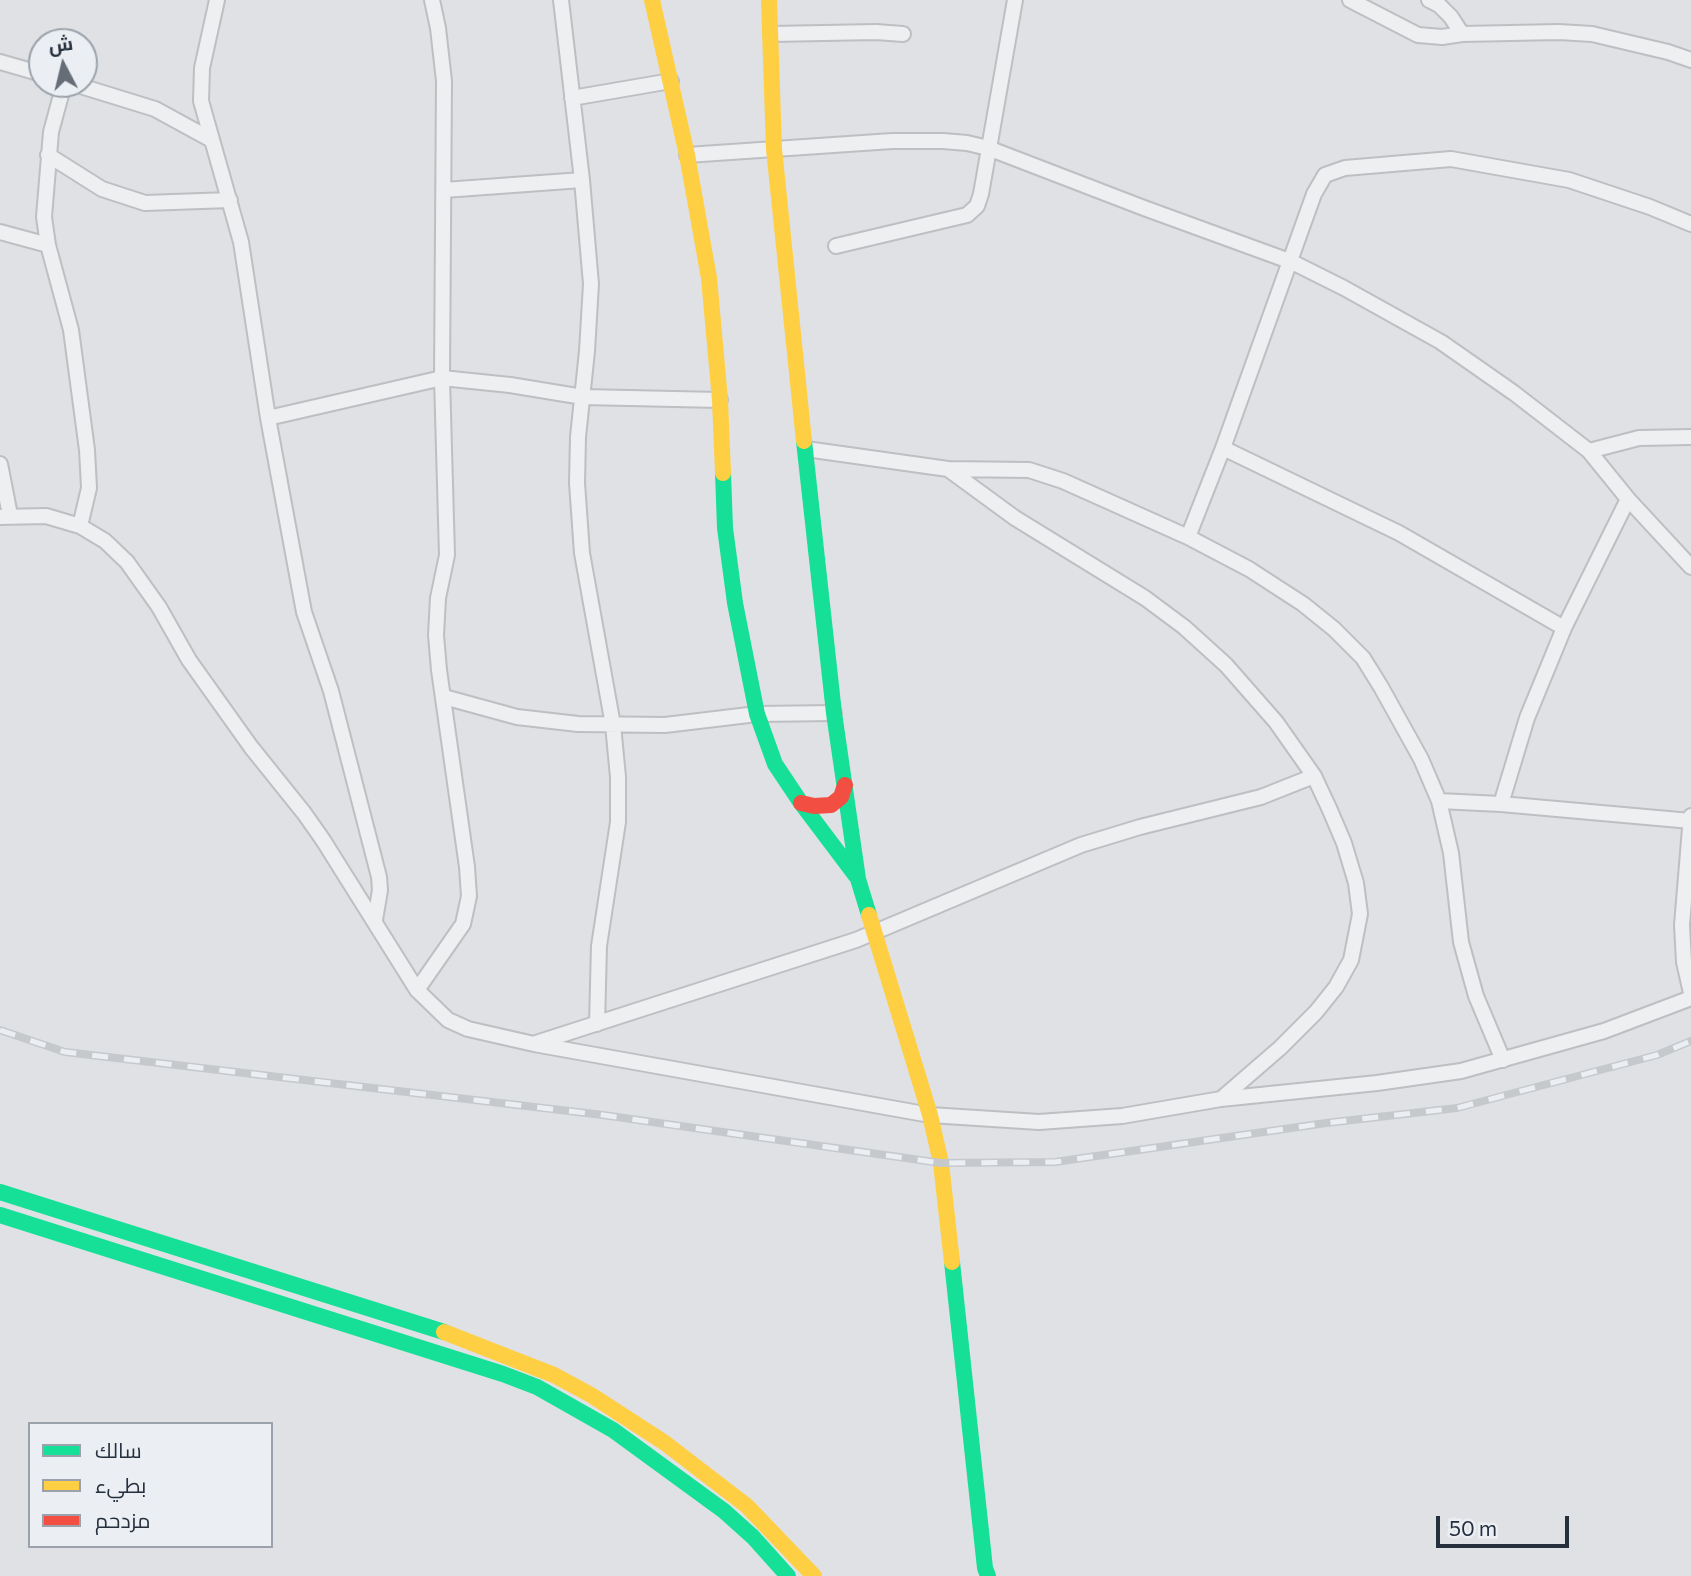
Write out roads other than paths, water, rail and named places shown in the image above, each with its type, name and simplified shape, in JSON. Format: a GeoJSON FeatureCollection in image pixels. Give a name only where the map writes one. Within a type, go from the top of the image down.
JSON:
{"type":"FeatureCollection","features":[{"type":"Feature","properties":{"kind":"street"},"geometry":{"type":"LineString","coordinates":[[217,0],[202,68],[201,102],[241,242],[268,418],[304,612],[335,703],[379,877],[380,890],[375,920]]}},
{"type":"Feature","properties":{"kind":"street"},"geometry":{"type":"LineString","coordinates":[[417,990],[463,924],[469,896],[436,635],[438,598],[447,555],[442,378],[444,81],[432,0]]}},
{"type":"Feature","properties":{"kind":"street"},"geometry":{"type":"LineString","coordinates":[[561,0],[591,284],[578,437],[577,483],[582,553],[613,726],[618,777],[618,822],[599,946],[597,1024]]}},
{"type":"Feature","properties":{"kind":"street"},"geometry":{"type":"LineString","coordinates":[[652,0],[687,155],[709,278],[720,400],[725,528],[735,603],[757,714],[775,764],[858,879]]}},
{"type":"Feature","properties":{"kind":"street"},"geometry":{"type":"LineString","coordinates":[[769,0],[774,149],[785,273],[834,713],[858,879],[930,1115],[945,1183],[985,1575]]}},
{"type":"Feature","properties":{"kind":"street"},"geometry":{"type":"LineString","coordinates":[[836,246],[967,215],[979,202],[1015,0]]}},
{"type":"Feature","properties":{"kind":"street"},"geometry":{"type":"LineString","coordinates":[[1350,0],[1418,35],[1442,37],[1462,34],[1559,32],[1592,34],[1691,60]]}},
{"type":"Feature","properties":{"kind":"street"},"geometry":{"type":"LineString","coordinates":[[1437,2],[1462,34]]}},
{"type":"Feature","properties":{"kind":"street"},"geometry":{"type":"LineString","coordinates":[[771,34],[903,34]]}},
{"type":"Feature","properties":{"kind":"street"},"geometry":{"type":"LineString","coordinates":[[0,62],[28,70]]}},
{"type":"Feature","properties":{"kind":"street"},"geometry":{"type":"LineString","coordinates":[[572,98],[671,81]]}},
{"type":"Feature","properties":{"kind":"street"},"geometry":{"type":"LineString","coordinates":[[98,91],[155,109],[210,139]]}},
{"type":"Feature","properties":{"kind":"street"},"geometry":{"type":"LineString","coordinates":[[60,98],[51,132],[44,218],[48,245],[71,330],[86,450],[89,488],[80,526]]}},
{"type":"Feature","properties":{"kind":"street"},"geometry":{"type":"LineString","coordinates":[[687,155],[892,141],[943,141],[988,148],[1292,262],[1441,342],[1514,393],[1589,451],[1628,499],[1691,567]]}},
{"type":"Feature","properties":{"kind":"street"},"geometry":{"type":"LineString","coordinates":[[48,155],[102,189],[145,203],[230,200]]}},
{"type":"Feature","properties":{"kind":"street"},"geometry":{"type":"LineString","coordinates":[[1188,537],[1292,262],[1314,194],[1321,180],[1332,171],[1451,159],[1569,180],[1650,206],[1691,224]]}},
{"type":"Feature","properties":{"kind":"street"},"geometry":{"type":"LineString","coordinates":[[444,190],[582,180]]}},
{"type":"Feature","properties":{"kind":"street"},"geometry":{"type":"LineString","coordinates":[[0,232],[48,245]]}},
{"type":"Feature","properties":{"kind":"street"},"geometry":{"type":"LineString","coordinates":[[268,418],[442,378],[510,385],[583,397],[720,400]]}},
{"type":"Feature","properties":{"kind":"street"},"geometry":{"type":"LineString","coordinates":[[1589,451],[1639,438],[1691,437]]}},
{"type":"Feature","properties":{"kind":"street"},"geometry":{"type":"LineString","coordinates":[[1223,448],[1399,533],[1564,628]]}},
{"type":"Feature","properties":{"kind":"street"},"geometry":{"type":"LineString","coordinates":[[806,449],[948,468],[1028,470],[1063,481],[1188,537],[1249,569],[1303,604],[1334,629],[1363,658],[1401,721],[1439,801],[1451,853],[1461,942],[1476,996],[1503,1060]]}},
{"type":"Feature","properties":{"kind":"street"},"geometry":{"type":"LineString","coordinates":[[0,464],[5,516],[47,516],[80,526],[106,541],[127,562],[159,607],[189,660],[251,747],[304,813],[375,920],[417,990],[448,1020],[468,1029],[534,1044],[930,1115],[1039,1122],[1122,1116],[1221,1099],[1461,1071],[1604,1031],[1691,996],[1682,925],[1691,816]]}},
{"type":"Feature","properties":{"kind":"street"},"geometry":{"type":"LineString","coordinates":[[948,468],[1015,518],[1145,598],[1184,627],[1226,665],[1276,722],[1314,776],[1344,843],[1356,883],[1360,914],[1351,960],[1336,987],[1315,1012],[1280,1048],[1221,1099]]}},
{"type":"Feature","properties":{"kind":"street"},"geometry":{"type":"LineString","coordinates":[[1501,804],[1527,718],[1564,628],[1628,499]]}},
{"type":"Feature","properties":{"kind":"street"},"geometry":{"type":"LineString","coordinates":[[444,697],[517,717],[613,726],[665,725],[757,714],[834,713]]}},
{"type":"Feature","properties":{"kind":"street"},"geometry":{"type":"LineString","coordinates":[[534,1044],[875,932],[1081,845],[1140,827],[1261,797],[1314,776]]}},
{"type":"Feature","properties":{"kind":"street"},"geometry":{"type":"LineString","coordinates":[[801,803],[814,806],[831,805],[841,797],[845,785]]}},
{"type":"Feature","properties":{"kind":"street"},"geometry":{"type":"LineString","coordinates":[[1439,801],[1691,821]]}},
{"type":"Feature","properties":{"kind":"street"},"geometry":{"type":"LineString","coordinates":[[0,1192],[451,1334],[554,1375],[655,1436],[747,1506],[814,1576]]}},
{"type":"Feature","properties":{"kind":"street"},"geometry":{"type":"LineString","coordinates":[[0,1215],[537,1387],[613,1430],[724,1511],[753,1537],[788,1576]]}},
{"type":"Feature","properties":{"kind":"street"},"geometry":{"type":"LineString","coordinates":[[444,1356],[451,1334]]}},
{"type":"Feature","properties":{"kind":"railway"},"geometry":{"type":"LineString","coordinates":[[0,1030],[65,1052],[603,1115],[941,1163],[1055,1162],[1326,1123],[1457,1108],[1657,1055],[1691,1041]]}}]}
